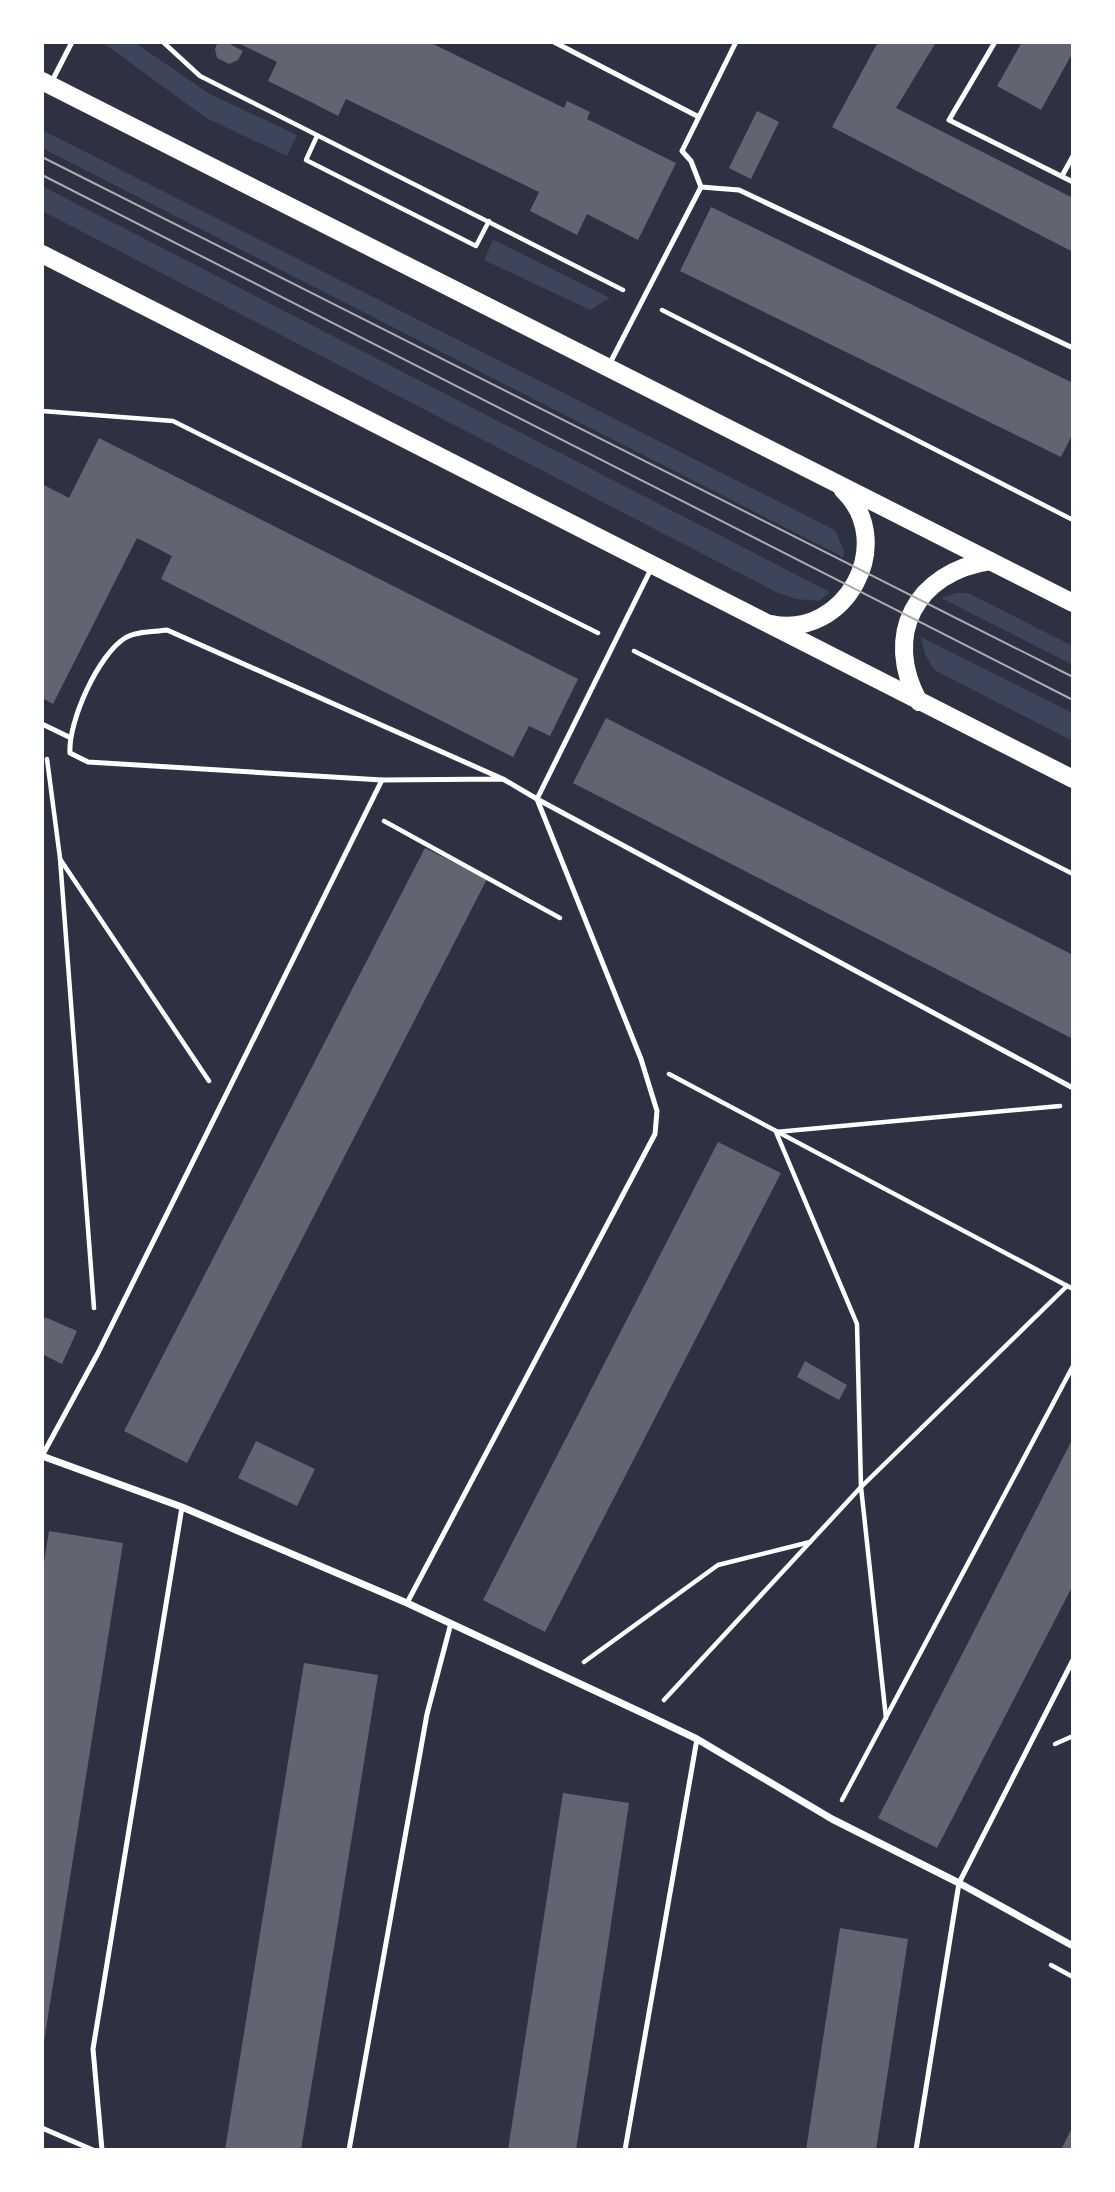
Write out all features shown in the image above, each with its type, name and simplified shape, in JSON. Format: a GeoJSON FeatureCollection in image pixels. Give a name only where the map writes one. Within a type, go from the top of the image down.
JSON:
{"type":"FeatureCollection","features":[{"type":"Feature","properties":{"kind":"main road"},"geometry":{"type":"LineString","coordinates":[[46,83],[1073,603]]}},
{"type":"Feature","properties":{"kind":"main road"},"geometry":{"type":"LineString","coordinates":[[42,254],[1073,779]]}},
{"type":"Feature","properties":{"kind":"main road"},"geometry":{"type":"LineString","coordinates":[[761,621],[779,625],[818,619],[834,610],[859,580],[866,546],[864,528],[849,496],[836,484]]}},
{"type":"Feature","properties":{"kind":"main road"},"geometry":{"type":"LineString","coordinates":[[919,702],[909,685],[903,646],[914,607],[928,589],[946,574],[967,565],[990,561]]}},
{"type":"Feature","properties":{"kind":"street"},"geometry":{"type":"LineString","coordinates":[[42,1456],[182,1507],[407,1603],[649,1716],[697,1739],[832,1819],[1073,1946]]}},
{"type":"Feature","properties":{"kind":"lane"},"geometry":{"type":"LineString","coordinates":[[46,83],[72,42]]}},
{"type":"Feature","properties":{"kind":"lane"},"geometry":{"type":"LineString","coordinates":[[554,42],[697,116]]}},
{"type":"Feature","properties":{"kind":"lane"},"geometry":{"type":"LineString","coordinates":[[607,369],[701,187],[691,161],[682,151],[736,42]]}},
{"type":"Feature","properties":{"kind":"lane"},"geometry":{"type":"LineString","coordinates":[[995,42],[949,120],[1073,181]]}},
{"type":"Feature","properties":{"kind":"lane"},"geometry":{"type":"LineString","coordinates":[[1062,176],[1073,156]]}},
{"type":"Feature","properties":{"kind":"lane"},"geometry":{"type":"LineString","coordinates":[[701,187],[738,190],[1073,348]]}},
{"type":"Feature","properties":{"kind":"lane"},"geometry":{"type":"LineString","coordinates":[[407,1603],[655,1134],[657,1111],[641,1059],[537,799],[652,566]]}},
{"type":"Feature","properties":{"kind":"lane"},"geometry":{"type":"LineString","coordinates":[[503,779],[382,780],[88,762],[70,753],[69,737],[102,659],[126,636],[167,630],[503,779],[1073,1088]]}},
{"type":"Feature","properties":{"kind":"lane"},"geometry":{"type":"LineString","coordinates":[[42,724],[69,737]]}},
{"type":"Feature","properties":{"kind":"lane"},"geometry":{"type":"LineString","coordinates":[[42,1456],[98,1353],[382,780]]}},
{"type":"Feature","properties":{"kind":"lane"},"geometry":{"type":"LineString","coordinates":[[102,2150],[93,2049],[182,1507]]}},
{"type":"Feature","properties":{"kind":"lane"},"geometry":{"type":"LineString","coordinates":[[349,2150],[427,1714],[451,1623]]}},
{"type":"Feature","properties":{"kind":"lane"},"geometry":{"type":"LineString","coordinates":[[916,2150],[959,1884],[1073,1660]]}},
{"type":"Feature","properties":{"kind":"lane"},"geometry":{"type":"LineString","coordinates":[[625,2150],[697,1739]]}},
{"type":"Feature","properties":{"kind":"lane"},"geometry":{"type":"LineString","coordinates":[[42,2128],[93,2150]]}},
{"type":"Feature","properties":{"kind":"path"},"geometry":{"type":"LineString","coordinates":[[163,42],[200,76],[1073,520]]}},
{"type":"Feature","properties":{"kind":"path"},"geometry":{"type":"LineString","coordinates":[[317,136],[306,160],[476,246],[489,221]]}},
{"type":"Feature","properties":{"kind":"path"},"geometry":{"type":"LineString","coordinates":[[42,411],[173,421]]}},
{"type":"Feature","properties":{"kind":"path"},"geometry":{"type":"LineString","coordinates":[[45,748],[60,858],[98,1353]]}},
{"type":"Feature","properties":{"kind":"path"},"geometry":{"type":"LineString","coordinates":[[366,811],[591,935]]}},
{"type":"Feature","properties":{"kind":"path"},"geometry":{"type":"LineString","coordinates":[[60,858],[223,1101]]}},
{"type":"Feature","properties":{"kind":"path"},"geometry":{"type":"LineString","coordinates":[[641,1059],[1070,1288],[861,1488],[649,1716]]}},
{"type":"Feature","properties":{"kind":"path"},"geometry":{"type":"LineString","coordinates":[[776,1132],[1073,1105]]}},
{"type":"Feature","properties":{"kind":"path"},"geometry":{"type":"LineString","coordinates":[[776,1132],[857,1324],[861,1488],[886,1718]]}},
{"type":"Feature","properties":{"kind":"path"},"geometry":{"type":"LineString","coordinates":[[832,1819],[1073,1366]]}},
{"type":"Feature","properties":{"kind":"path"},"geometry":{"type":"LineString","coordinates":[[564,1676],[718,1565],[811,1541]]}},
{"type":"Feature","properties":{"kind":"path"},"geometry":{"type":"LineString","coordinates":[[1051,1965],[1073,1977]]}},
{"type":"Feature","properties":{"kind":"shaded area"},"geometry":{"type":"Polygon","coordinates":[[[102,42],[134,42],[208,93],[297,135],[287,156],[206,118],[102,42]]]}},
{"type":"Feature","properties":{"kind":"shaded area"},"geometry":{"type":"Polygon","coordinates":[[[42,130],[835,530],[844,550],[843,557],[42,148],[42,130]]]}},
{"type":"Feature","properties":{"kind":"shaded area"},"geometry":{"type":"Polygon","coordinates":[[[42,186],[830,592],[819,601],[796,599],[778,593],[42,211],[42,186]]]}},
{"type":"Feature","properties":{"kind":"shaded area"},"geometry":{"type":"Polygon","coordinates":[[[493,240],[610,298],[590,310],[484,260],[493,240]]]}},
{"type":"Feature","properties":{"kind":"shaded area"},"geometry":{"type":"Polygon","coordinates":[[[956,593],[968,593],[1073,646],[1073,665],[941,598],[956,593]]]}},
{"type":"Feature","properties":{"kind":"shaded area"},"geometry":{"type":"Polygon","coordinates":[[[921,637],[1073,713],[1073,741],[934,670],[925,654],[921,637]]]}},
{"type":"Feature","properties":{"kind":"building"},"geometry":{"type":"Polygon","coordinates":[[[218,42],[226,42],[243,51],[238,60],[229,64],[217,58],[215,49],[218,42]]]}},
{"type":"Feature","properties":{"kind":"building"},"geometry":{"type":"Polygon","coordinates":[[[236,42],[429,42],[564,108],[567,101],[590,112],[587,119],[676,163],[638,240],[587,214],[577,235],[530,211],[539,192],[346,99],[338,116],[268,81],[277,62],[236,42]]]}},
{"type":"Feature","properties":{"kind":"building"},"geometry":{"type":"Polygon","coordinates":[[[878,42],[940,42],[935,44],[896,108],[1073,198],[1073,252],[832,127],[878,42]]]}},
{"type":"Feature","properties":{"kind":"building"},"geometry":{"type":"Polygon","coordinates":[[[1022,42],[1073,42],[1073,52],[1041,110],[997,86],[1022,42]]]}},
{"type":"Feature","properties":{"kind":"building"},"geometry":{"type":"Polygon","coordinates":[[[757,111],[779,122],[751,179],[729,168],[757,111]]]}},
{"type":"Feature","properties":{"kind":"building"},"geometry":{"type":"Polygon","coordinates":[[[711,207],[1073,383],[1073,433],[1061,457],[680,271],[711,207]]]}},
{"type":"Feature","properties":{"kind":"building"},"geometry":{"type":"Polygon","coordinates":[[[99,438],[578,679],[550,736],[529,726],[513,757],[161,579],[172,556],[137,538],[53,704],[42,698],[42,484],[69,498],[99,438]]]}},
{"type":"Feature","properties":{"kind":"building"},"geometry":{"type":"Polygon","coordinates":[[[606,718],[1073,955],[1073,1039],[573,783],[606,718]]]}},
{"type":"Feature","properties":{"kind":"building"},"geometry":{"type":"Polygon","coordinates":[[[425,848],[487,879],[187,1463],[124,1431],[425,848]]]}},
{"type":"Feature","properties":{"kind":"building"},"geometry":{"type":"Polygon","coordinates":[[[718,1142],[781,1173],[545,1632],[483,1600],[718,1142]]]}},
{"type":"Feature","properties":{"kind":"building"},"geometry":{"type":"Polygon","coordinates":[[[45,1317],[77,1331],[62,1364],[42,1354],[42,1325],[45,1317]]]}},
{"type":"Feature","properties":{"kind":"building"},"geometry":{"type":"Polygon","coordinates":[[[805,1361],[847,1385],[839,1400],[797,1377],[805,1361]]]}},
{"type":"Feature","properties":{"kind":"building"},"geometry":{"type":"Polygon","coordinates":[[[1073,1438],[1073,1585],[937,1848],[878,1818],[1073,1438]]]}},
{"type":"Feature","properties":{"kind":"building"},"geometry":{"type":"Polygon","coordinates":[[[256,1441],[315,1469],[297,1506],[238,1478],[256,1441]]]}},
{"type":"Feature","properties":{"kind":"building"},"geometry":{"type":"Polygon","coordinates":[[[49,1531],[123,1543],[43,2048],[42,1574],[49,1531]]]}},
{"type":"Feature","properties":{"kind":"building"},"geometry":{"type":"Polygon","coordinates":[[[304,1663],[378,1675],[355,1818],[301,2150],[225,2150],[304,1663]]]}},
{"type":"Feature","properties":{"kind":"building"},"geometry":{"type":"Polygon","coordinates":[[[563,1793],[629,1803],[607,1951],[576,2150],[508,2150],[563,1793]]]}},
{"type":"Feature","properties":{"kind":"building"},"geometry":{"type":"Polygon","coordinates":[[[840,1928],[908,1939],[876,2150],[806,2150],[840,1928]]]}},
{"type":"Feature","properties":{"kind":"building"},"geometry":{"type":"Polygon","coordinates":[[[1073,2126],[1073,2150],[1061,2150],[1073,2126]]]}},
{"type":"Feature","properties":{"kind":"tram line"},"geometry":{"type":"LineString","coordinates":[[42,157],[1073,677]]}},
{"type":"Feature","properties":{"kind":"tram line"},"geometry":{"type":"LineString","coordinates":[[42,175],[1073,700]]}}]}
